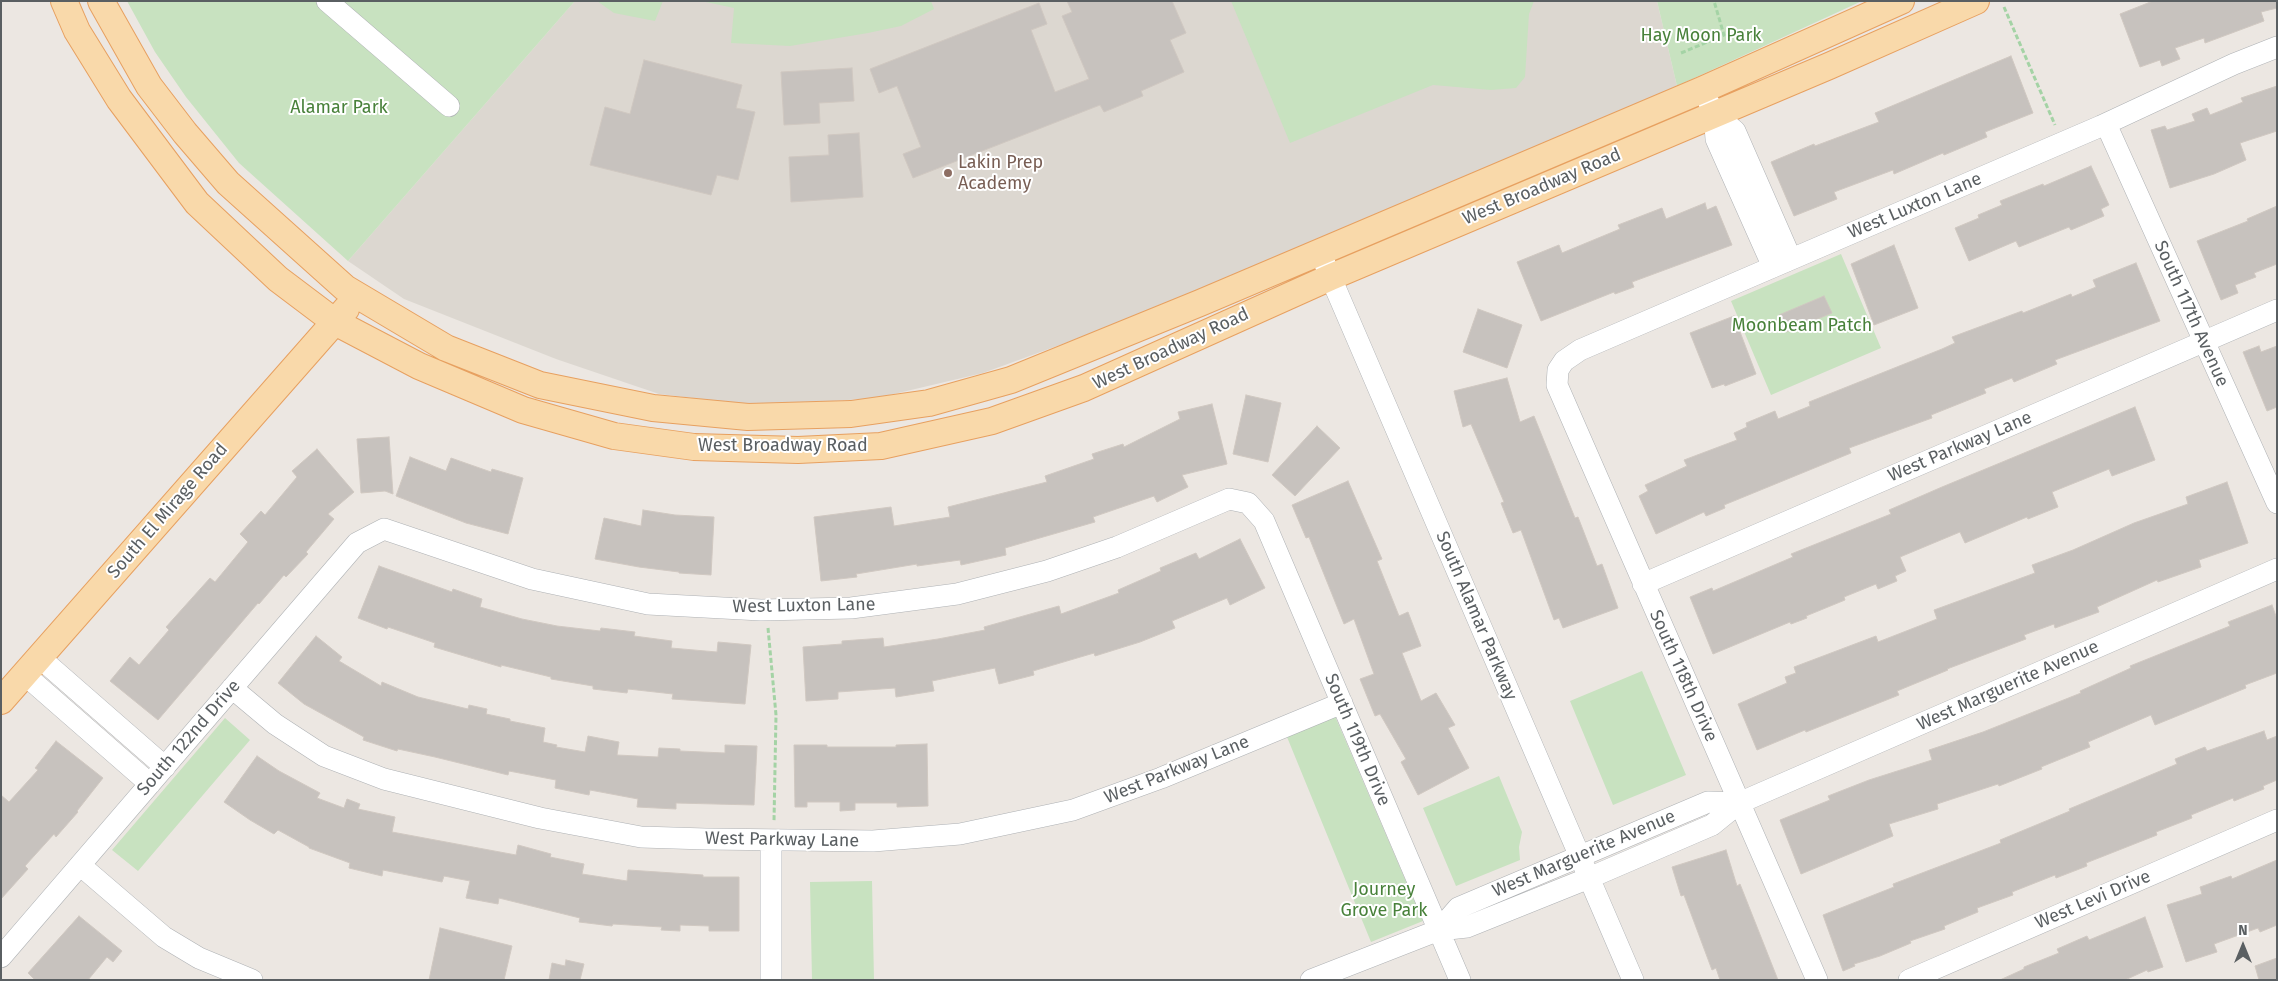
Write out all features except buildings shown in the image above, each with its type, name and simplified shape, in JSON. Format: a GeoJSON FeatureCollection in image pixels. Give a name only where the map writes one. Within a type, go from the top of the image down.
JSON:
{"type":"FeatureCollection","features":[{"type":"Feature","properties":{"kind":"main road"},"geometry":{"type":"LineString","coordinates":[[64,1],[77,31],[118,99],[197,202],[278,279],[335,322]]}},
{"type":"Feature","properties":{"kind":"main road"},"geometry":{"type":"LineString","coordinates":[[101,1],[149,86],[210,162],[236,190],[345,288],[357,295]]}},
{"type":"Feature","properties":{"kind":"main road","name":"West Broadway Road"},"geometry":{"type":"LineString","coordinates":[[357,295],[446,348],[540,385],[653,408],[748,417],[851,414],[929,403],[1011,380],[1192,307],[1702,90],[1900,1]]}},
{"type":"Feature","properties":{"kind":"main road","name":"West Broadway Road"},"geometry":{"type":"LineString","coordinates":[[335,322],[419,366],[522,410],[614,436],[694,447],[798,450],[881,446],[992,422],[1084,388],[1330,277],[1829,66],[1976,1]]}},
{"type":"Feature","properties":{"kind":"main road","name":"South El Mirage Road"},"geometry":{"type":"LineString","coordinates":[[1,701],[357,295]]}},
{"type":"Feature","properties":{"kind":"street"},"geometry":{"type":"LineString","coordinates":[[327,1],[449,106]]}},
{"type":"Feature","properties":{"kind":"street","name":"West Luxton Lane"},"geometry":{"type":"LineString","coordinates":[[1558,370],[1564,360],[1580,350],[2106,124],[2234,64],[2277,47]]}},
{"type":"Feature","properties":{"kind":"street"},"geometry":{"type":"LineString","coordinates":[[1702,90],[1714,113],[1716,139],[1782,263]]}},
{"type":"Feature","properties":{"kind":"street","name":"South 117th Avenue"},"geometry":{"type":"LineString","coordinates":[[2106,124],[2277,503]]}},
{"type":"Feature","properties":{"kind":"street","name":"South Alamar Parkway"},"geometry":{"type":"LineString","coordinates":[[1320,252],[1633,980]]}},
{"type":"Feature","properties":{"kind":"street","name":"West Parkway Lane"},"geometry":{"type":"LineString","coordinates":[[1643,584],[2277,310]]}},
{"type":"Feature","properties":{"kind":"street","name":"South 118th Drive"},"geometry":{"type":"LineString","coordinates":[[1558,370],[1556,385],[1817,980]]}},
{"type":"Feature","properties":{"kind":"street","name":"West Luxton Lane"},"geometry":{"type":"LineString","coordinates":[[384,529],[532,580],[648,604],[768,610],[851,608],[957,594],[1047,571],[1117,547],[1229,499],[1248,503]]}},
{"type":"Feature","properties":{"kind":"street","name":"South 119th Drive"},"geometry":{"type":"LineString","coordinates":[[1248,503],[1264,521],[1460,980]]}},
{"type":"Feature","properties":{"kind":"street","name":"South 122nd Drive"},"geometry":{"type":"LineString","coordinates":[[1,957],[357,543],[384,529]]}},
{"type":"Feature","properties":{"kind":"street","name":"West Marguerite Avenue"},"geometry":{"type":"LineString","coordinates":[[1311,980],[1439,930],[1467,927],[1590,878],[1712,825],[1739,803],[2277,569]]}},
{"type":"Feature","properties":{"kind":"street"},"geometry":{"type":"LineString","coordinates":[[32,666],[165,767]]}},
{"type":"Feature","properties":{"kind":"street"},"geometry":{"type":"LineString","coordinates":[[32,666],[150,784]]}},
{"type":"Feature","properties":{"kind":"street","name":"West Parkway Lane"},"geometry":{"type":"LineString","coordinates":[[232,688],[275,724],[324,756],[384,779],[540,818],[641,837],[771,840],[873,840],[960,834],[1073,810],[1161,778],[1342,703]]}},
{"type":"Feature","properties":{"kind":"street","name":"West Marguerite Avenue"},"geometry":{"type":"LineString","coordinates":[[1439,930],[1458,908],[1580,856],[1708,802],[1739,803]]}},
{"type":"Feature","properties":{"kind":"street","name":"West Levi Drive"},"geometry":{"type":"LineString","coordinates":[[1909,980],[2277,820]]}},
{"type":"Feature","properties":{"kind":"street"},"geometry":{"type":"LineString","coordinates":[[770,980],[771,840]]}},
{"type":"Feature","properties":{"kind":"street"},"geometry":{"type":"LineString","coordinates":[[80,865],[164,937],[199,958],[252,980]]}},
{"type":"Feature","properties":{"kind":"path"},"geometry":{"type":"LineString","coordinates":[[1681,53],[1724,35],[1714,1]]}},
{"type":"Feature","properties":{"kind":"path"},"geometry":{"type":"LineString","coordinates":[[2004,7],[2055,128],[2063,124]]}},
{"type":"Feature","properties":{"kind":"path"},"geometry":{"type":"LineString","coordinates":[[768,610],[770,671],[776,715],[774,825],[771,840]]}},
{"type":"Feature","properties":{"kind":"shaded area","name":"Lakin Prep Academy"},"geometry":{"type":"Polygon","coordinates":[[[575,1],[1657,1],[1677,86],[1131,319],[983,373],[877,398],[761,406],[659,394],[556,359],[404,299],[348,261],[575,1]]]}},
{"type":"Feature","properties":{"kind":"green space","name":"Alamar Park"},"geometry":{"type":"Polygon","coordinates":[[[127,1],[575,1],[348,261],[239,163],[186,97],[155,52],[127,1]]]}},
{"type":"Feature","properties":{"kind":"green space"},"geometry":{"type":"Polygon","coordinates":[[[597,1],[663,1],[655,21],[614,13],[597,1]]]}},
{"type":"Feature","properties":{"kind":"green space"},"geometry":{"type":"Polygon","coordinates":[[[701,1],[931,1],[934,9],[901,26],[790,46],[731,43],[734,8],[701,1]]]}},
{"type":"Feature","properties":{"kind":"green space"},"geometry":{"type":"Polygon","coordinates":[[[1231,1],[1534,1],[1529,14],[1525,77],[1516,88],[1491,90],[1433,85],[1290,143],[1231,1]]]}},
{"type":"Feature","properties":{"kind":"green space","name":"Hay Moon Park"},"geometry":{"type":"Polygon","coordinates":[[[1657,1],[1862,1],[1677,86],[1657,1]]]}},
{"type":"Feature","properties":{"kind":"green space","name":"Moonbeam Patch"},"geometry":{"type":"Polygon","coordinates":[[[1841,254],[1881,348],[1771,395],[1731,301],[1841,254]]]}},
{"type":"Feature","properties":{"kind":"green space"},"geometry":{"type":"Polygon","coordinates":[[[1642,671],[1686,775],[1613,805],[1570,701],[1642,671]]]}},
{"type":"Feature","properties":{"kind":"green space","name":"Journey Grove Park"},"geometry":{"type":"Polygon","coordinates":[[[1335,716],[1423,921],[1371,942],[1287,737],[1335,716]]]}},
{"type":"Feature","properties":{"kind":"green space"},"geometry":{"type":"Polygon","coordinates":[[[225,718],[250,740],[138,871],[112,850],[225,718]]]}},
{"type":"Feature","properties":{"kind":"green space"},"geometry":{"type":"Polygon","coordinates":[[[1499,776],[1522,832],[1519,847],[1520,860],[1456,886],[1423,808],[1499,776]]]}},
{"type":"Feature","properties":{"kind":"green space"},"geometry":{"type":"Polygon","coordinates":[[[872,881],[874,980],[812,980],[810,882],[872,881]]]}},
{"type":"Feature","properties":{"kind":"place","name":"Lakin Prep Academy"},"geometry":{"type":"Point","coordinates":[948,173]}}]}
